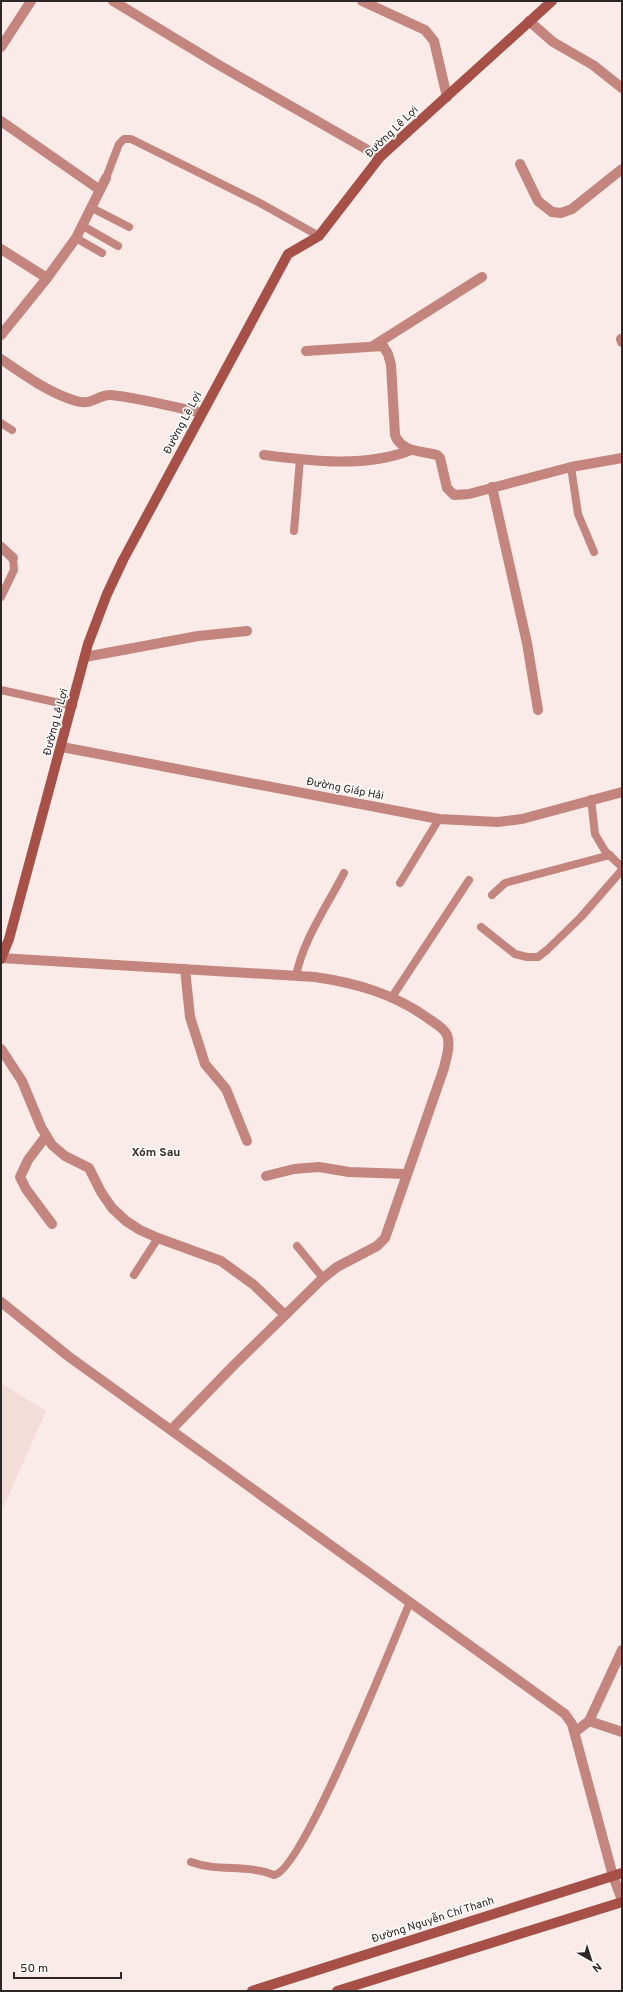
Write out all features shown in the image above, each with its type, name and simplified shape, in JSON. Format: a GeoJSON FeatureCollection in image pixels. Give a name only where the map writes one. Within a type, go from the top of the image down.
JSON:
{"type":"FeatureCollection","features":[{"type":"Feature","properties":{"kind":"main road","name":"Đường Lê Lợi"},"geometry":{"type":"LineString","coordinates":[[1,958],[5,939],[62,747],[85,657],[107,594],[120,567],[288,254],[319,236],[380,157],[552,1]]}},
{"type":"Feature","properties":{"kind":"main road","name":"Đường Nguyễn Chí Thanh"},"geometry":{"type":"LineString","coordinates":[[252,1991],[617,1874]]}},
{"type":"Feature","properties":{"kind":"main road"},"geometry":{"type":"LineString","coordinates":[[337,1991],[622,1901]]}},
{"type":"Feature","properties":{"kind":"street"},"geometry":{"type":"LineString","coordinates":[[1,47],[31,1]]}},
{"type":"Feature","properties":{"kind":"street"},"geometry":{"type":"LineString","coordinates":[[113,1],[226,69],[380,157]]}},
{"type":"Feature","properties":{"kind":"street"},"geometry":{"type":"LineString","coordinates":[[362,1],[425,30],[434,41],[447,97]]}},
{"type":"Feature","properties":{"kind":"street"},"geometry":{"type":"LineString","coordinates":[[529,21],[553,42],[593,65],[622,88]]}},
{"type":"Feature","properties":{"kind":"street"},"geometry":{"type":"LineString","coordinates":[[1,121],[100,190]]}},
{"type":"Feature","properties":{"kind":"street"},"geometry":{"type":"LineString","coordinates":[[520,164],[538,201],[552,212],[561,213],[572,208],[622,169]]}},
{"type":"Feature","properties":{"kind":"street"},"geometry":{"type":"LineString","coordinates":[[1,335],[48,278],[76,238],[106,178]]}},
{"type":"Feature","properties":{"kind":"street"},"geometry":{"type":"LineString","coordinates":[[1,249],[48,278]]}},
{"type":"Feature","properties":{"kind":"street"},"geometry":{"type":"LineString","coordinates":[[373,346],[482,277]]}},
{"type":"Feature","properties":{"kind":"street"},"geometry":{"type":"LineString","coordinates":[[306,351],[383,346],[388,354],[393,378],[395,435],[401,445],[411,450],[437,455],[440,458],[447,488],[454,495],[464,495],[571,467],[622,458]]}},
{"type":"Feature","properties":{"kind":"street"},"geometry":{"type":"LineString","coordinates":[[1,359],[45,387],[76,401],[88,403],[110,395],[202,413]]}},
{"type":"Feature","properties":{"kind":"street"},"geometry":{"type":"LineString","coordinates":[[264,455],[300,460],[365,461],[411,450]]}},
{"type":"Feature","properties":{"kind":"street"},"geometry":{"type":"LineString","coordinates":[[492,487],[527,643],[538,710]]}},
{"type":"Feature","properties":{"kind":"street"},"geometry":{"type":"LineString","coordinates":[[1,547],[13,558]]}},
{"type":"Feature","properties":{"kind":"street"},"geometry":{"type":"LineString","coordinates":[[85,657],[198,636],[248,631]]}},
{"type":"Feature","properties":{"kind":"street","name":"Đường Giáp Hải"},"geometry":{"type":"LineString","coordinates":[[62,747],[439,819],[498,822],[522,819],[622,792]]}},
{"type":"Feature","properties":{"kind":"street"},"geometry":{"type":"LineString","coordinates":[[1,958],[296,976],[349,982],[392,997],[418,1011],[438,1025],[447,1035],[449,1046],[444,1068],[387,1232],[382,1242],[337,1267],[323,1278],[171,1430]]}},
{"type":"Feature","properties":{"kind":"street"},"geometry":{"type":"LineString","coordinates":[[185,969],[190,1017],[205,1064],[226,1089],[247,1141]]}},
{"type":"Feature","properties":{"kind":"street"},"geometry":{"type":"LineString","coordinates":[[1,1049],[22,1081],[46,1136],[61,1154],[89,1168],[101,1192],[112,1208],[126,1221],[140,1230],[221,1261],[254,1285],[285,1315]]}},
{"type":"Feature","properties":{"kind":"street"},"geometry":{"type":"LineString","coordinates":[[46,1136],[28,1160],[20,1177],[52,1224]]}},
{"type":"Feature","properties":{"kind":"street"},"geometry":{"type":"LineString","coordinates":[[266,1176],[294,1169],[319,1167],[349,1172],[406,1174]]}},
{"type":"Feature","properties":{"kind":"street"},"geometry":{"type":"LineString","coordinates":[[1,1302],[68,1356],[560,1709],[570,1719],[575,1732],[617,1874],[622,1901]]}},
{"type":"Feature","properties":{"kind":"street"},"geometry":{"type":"LineString","coordinates":[[575,1732],[589,1721],[622,1650]]}},
{"type":"Feature","properties":{"kind":"street"},"geometry":{"type":"LineString","coordinates":[[589,1721],[622,1732]]}},
{"type":"Feature","properties":{"kind":"lane"},"geometry":{"type":"LineString","coordinates":[[106,178],[119,144],[124,139],[131,139],[253,199],[319,236]]}},
{"type":"Feature","properties":{"kind":"lane"},"geometry":{"type":"LineString","coordinates":[[92,208],[129,227]]}},
{"type":"Feature","properties":{"kind":"lane"},"geometry":{"type":"LineString","coordinates":[[83,226],[118,246]]}},
{"type":"Feature","properties":{"kind":"lane"},"geometry":{"type":"LineString","coordinates":[[76,238],[102,254]]}},
{"type":"Feature","properties":{"kind":"lane"},"geometry":{"type":"LineString","coordinates":[[1,423],[12,430]]}},
{"type":"Feature","properties":{"kind":"lane"},"geometry":{"type":"LineString","coordinates":[[294,531],[300,460]]}},
{"type":"Feature","properties":{"kind":"lane"},"geometry":{"type":"LineString","coordinates":[[571,467],[578,514],[594,552]]}},
{"type":"Feature","properties":{"kind":"lane"},"geometry":{"type":"LineString","coordinates":[[1,597],[14,570],[13,558]]}},
{"type":"Feature","properties":{"kind":"lane"},"geometry":{"type":"LineString","coordinates":[[1,690],[72,706]]}},
{"type":"Feature","properties":{"kind":"lane"},"geometry":{"type":"LineString","coordinates":[[591,800],[594,834],[610,855],[622,867]]}},
{"type":"Feature","properties":{"kind":"lane"},"geometry":{"type":"LineString","coordinates":[[400,884],[439,819]]}},
{"type":"Feature","properties":{"kind":"lane"},"geometry":{"type":"LineString","coordinates":[[492,895],[506,883],[610,855]]}},
{"type":"Feature","properties":{"kind":"lane"},"geometry":{"type":"LineString","coordinates":[[480,927],[515,954],[527,957],[538,956],[548,950],[581,917],[622,870]]}},
{"type":"Feature","properties":{"kind":"lane"},"geometry":{"type":"LineString","coordinates":[[296,976],[299,961],[305,948],[344,873]]}},
{"type":"Feature","properties":{"kind":"lane"},"geometry":{"type":"LineString","coordinates":[[392,997],[469,880]]}},
{"type":"Feature","properties":{"kind":"lane"},"geometry":{"type":"LineString","coordinates":[[134,1275],[158,1238]]}},
{"type":"Feature","properties":{"kind":"lane"},"geometry":{"type":"LineString","coordinates":[[296,1246],[323,1278]]}},
{"type":"Feature","properties":{"kind":"lane"},"geometry":{"type":"LineString","coordinates":[[191,1862],[211,1867],[256,1869],[274,1875],[283,1870],[297,1851],[332,1783],[410,1602]]}},
{"type":"Feature","properties":{"kind":"shaded area"},"geometry":{"type":"Polygon","coordinates":[[[1,1383],[46,1411],[1,1512],[1,1383]]]}},
{"type":"Feature","properties":{"kind":"district","name":"Xóm Sau"},"geometry":{"type":"Point","coordinates":[156,1153]}}]}
